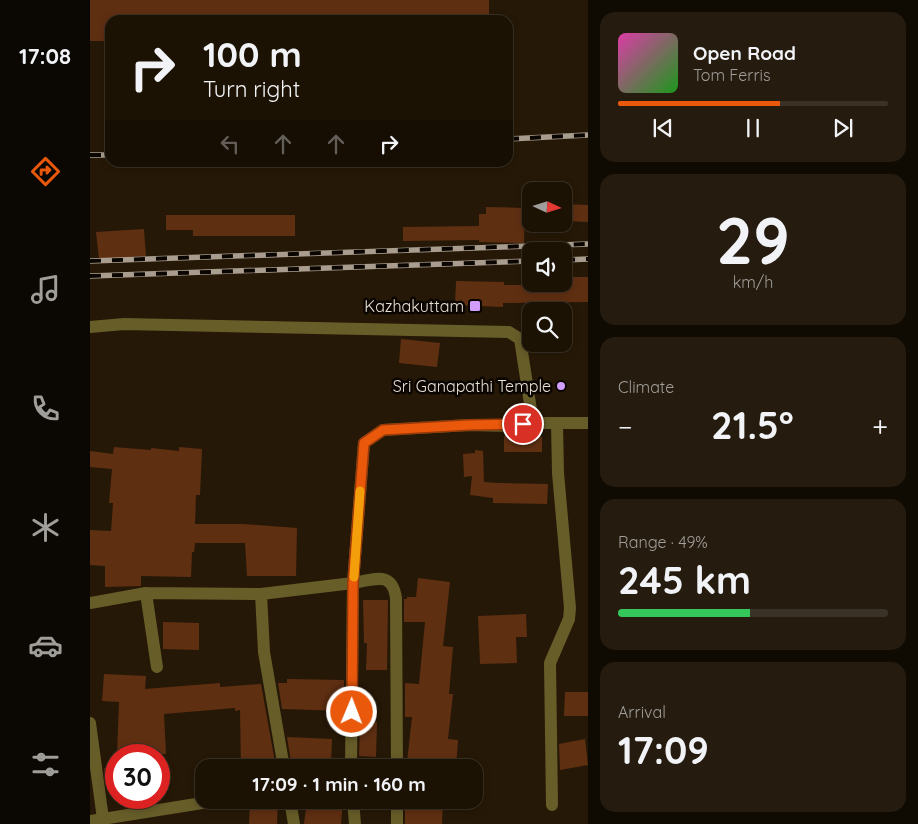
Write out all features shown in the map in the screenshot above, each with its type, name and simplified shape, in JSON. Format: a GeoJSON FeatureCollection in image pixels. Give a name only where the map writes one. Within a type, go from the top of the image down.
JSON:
{"type":"FeatureCollection","features":[{"type":"Feature","properties":{"kind":"street"},"geometry":{"type":"LineString","coordinates":[[90,327],[124,324],[508,332],[520,339],[533,423]]}},
{"type":"Feature","properties":{"kind":"street"},"geometry":{"type":"LineString","coordinates":[[351,759],[353,583],[364,443],[383,430],[469,425],[512,426],[533,423],[588,423]]}},
{"type":"Feature","properties":{"kind":"street"},"geometry":{"type":"LineString","coordinates":[[552,805],[550,663],[567,625],[570,608],[558,473],[557,424]]}},
{"type":"Feature","properties":{"kind":"street"},"geometry":{"type":"LineString","coordinates":[[90,603],[146,593],[261,594],[383,578],[389,580],[395,590],[397,759]]}},
{"type":"Feature","properties":{"kind":"street"},"geometry":{"type":"LineString","coordinates":[[146,593],[157,666]]}},
{"type":"Feature","properties":{"kind":"street"},"geometry":{"type":"LineString","coordinates":[[261,594],[264,652],[282,759]]}},
{"type":"Feature","properties":{"kind":"street"},"geometry":{"type":"LineString","coordinates":[[90,723],[103,820]]}},
{"type":"Feature","properties":{"kind":"street"},"geometry":{"type":"LineString","coordinates":[[90,821],[195,804]]}},
{"type":"Feature","properties":{"kind":"street"},"geometry":{"type":"LineString","coordinates":[[292,809],[294,824]]}},
{"type":"Feature","properties":{"kind":"street"},"geometry":{"type":"LineString","coordinates":[[354,809],[356,824]]}},
{"type":"Feature","properties":{"kind":"street"},"geometry":{"type":"LineString","coordinates":[[397,809],[397,824]]}},
{"type":"Feature","properties":{"kind":"building"},"geometry":{"type":"Polygon","coordinates":[[[90,0],[489,0],[489,15],[105,15],[105,41],[90,41],[90,0]]]}},
{"type":"Feature","properties":{"kind":"building"},"geometry":{"type":"Polygon","coordinates":[[[572,204],[588,205],[588,222],[572,221],[572,204]]]}},
{"type":"Feature","properties":{"kind":"building"},"geometry":{"type":"Polygon","coordinates":[[[486,207],[522,208],[524,242],[479,242],[479,240],[403,241],[403,227],[479,226],[479,214],[486,214],[486,207]]]}},
{"type":"Feature","properties":{"kind":"building"},"geometry":{"type":"Polygon","coordinates":[[[166,215],[295,215],[295,236],[193,236],[193,230],[166,230],[166,215]]]}},
{"type":"Feature","properties":{"kind":"building"},"geometry":{"type":"Polygon","coordinates":[[[144,229],[146,256],[99,259],[96,232],[144,229]]]}},
{"type":"Feature","properties":{"kind":"building"},"geometry":{"type":"Polygon","coordinates":[[[572,277],[588,277],[588,302],[503,303],[503,307],[455,305],[456,281],[504,282],[504,285],[522,285],[522,292],[572,292],[572,277]]]}},
{"type":"Feature","properties":{"kind":"building"},"geometry":{"type":"Polygon","coordinates":[[[401,339],[440,343],[437,367],[399,363],[401,339]]]}},
{"type":"Feature","properties":{"kind":"building"},"geometry":{"type":"Polygon","coordinates":[[[504,436],[542,437],[542,452],[504,452],[504,436]]]}},
{"type":"Feature","properties":{"kind":"building"},"geometry":{"type":"Polygon","coordinates":[[[114,447],[179,451],[179,447],[202,449],[200,495],[196,495],[195,524],[243,524],[297,528],[296,576],[247,576],[245,543],[195,543],[194,552],[192,552],[191,577],[141,576],[141,586],[105,587],[105,566],[90,565],[90,530],[111,531],[113,503],[109,503],[112,469],[90,467],[90,451],[113,454],[114,447]]]}},
{"type":"Feature","properties":{"kind":"building"},"geometry":{"type":"Polygon","coordinates":[[[475,450],[483,451],[484,482],[548,484],[547,504],[493,503],[493,498],[470,495],[472,476],[464,477],[463,454],[475,453],[475,450]]]}},
{"type":"Feature","properties":{"kind":"building"},"geometry":{"type":"Polygon","coordinates":[[[418,578],[450,582],[443,646],[453,647],[449,694],[453,694],[448,739],[458,740],[457,759],[407,759],[412,717],[405,717],[405,683],[419,684],[425,622],[404,622],[404,599],[416,597],[418,578]]]}},
{"type":"Feature","properties":{"kind":"building"},"geometry":{"type":"Polygon","coordinates":[[[363,600],[388,600],[387,670],[366,670],[367,643],[364,643],[363,600]]]}},
{"type":"Feature","properties":{"kind":"building"},"geometry":{"type":"Polygon","coordinates":[[[526,614],[527,637],[516,637],[517,663],[480,664],[478,616],[526,614]]]}},
{"type":"Feature","properties":{"kind":"building"},"geometry":{"type":"Polygon","coordinates":[[[163,622],[199,623],[199,650],[163,649],[163,622]]]}},
{"type":"Feature","properties":{"kind":"building"},"geometry":{"type":"Polygon","coordinates":[[[104,674],[146,676],[145,689],[220,683],[220,687],[261,684],[274,759],[241,759],[240,710],[235,711],[235,708],[164,714],[166,744],[117,744],[119,702],[102,701],[104,674]]]}},
{"type":"Feature","properties":{"kind":"building"},"geometry":{"type":"Polygon","coordinates":[[[287,679],[344,680],[344,711],[282,709],[278,683],[287,683],[287,679]]]}},
{"type":"Feature","properties":{"kind":"building"},"geometry":{"type":"Polygon","coordinates":[[[565,692],[588,692],[588,716],[564,716],[565,692]]]}},
{"type":"Feature","properties":{"kind":"building"},"geometry":{"type":"Polygon","coordinates":[[[360,721],[377,722],[376,757],[359,756],[360,721]]]}},
{"type":"Feature","properties":{"kind":"building"},"geometry":{"type":"Polygon","coordinates":[[[287,737],[332,739],[331,759],[291,759],[287,737]]]}},
{"type":"Feature","properties":{"kind":"building"},"geometry":{"type":"Polygon","coordinates":[[[585,739],[588,765],[560,770],[559,744],[585,739]]]}},
{"type":"Feature","properties":{"kind":"building"},"geometry":{"type":"Polygon","coordinates":[[[250,809],[278,809],[277,824],[249,824],[250,809]]]}},
{"type":"Feature","properties":{"kind":"building"},"geometry":{"type":"Polygon","coordinates":[[[306,809],[342,809],[341,824],[304,824],[306,809]]]}},
{"type":"Feature","properties":{"kind":"building"},"geometry":{"type":"Polygon","coordinates":[[[405,809],[443,809],[442,824],[405,824],[405,809]]]}},
{"type":"Feature","properties":{"kind":"railway"},"geometry":{"type":"LineString","coordinates":[[513,139],[588,135]]}},
{"type":"Feature","properties":{"kind":"railway"},"geometry":{"type":"LineString","coordinates":[[90,155],[105,155]]}},
{"type":"Feature","properties":{"kind":"railway"},"geometry":{"type":"LineString","coordinates":[[90,261],[588,244]]}},
{"type":"Feature","properties":{"kind":"railway"},"geometry":{"type":"LineString","coordinates":[[572,260],[588,259]]}},
{"type":"Feature","properties":{"kind":"railway"},"geometry":{"type":"LineString","coordinates":[[90,276],[522,261]]}},
{"type":"Feature","properties":{"kind":"slow traffic"},"geometry":{"type":"LineString","coordinates":[[354,577],[360,491]]}},
{"type":"Feature","properties":{"kind":"place","name":"Kazhakuttam"},"geometry":{"type":"Point","coordinates":[475,306]}},
{"type":"Feature","properties":{"kind":"place","name":"Sri Ganapathi Temple"},"geometry":{"type":"Point","coordinates":[561,386]}},
{"type":"Feature","properties":{"kind":"route"},"geometry":{"type":"LineString","coordinates":[[352,712],[353,583],[364,443],[383,430],[469,425],[512,426],[523,424]]}}]}
